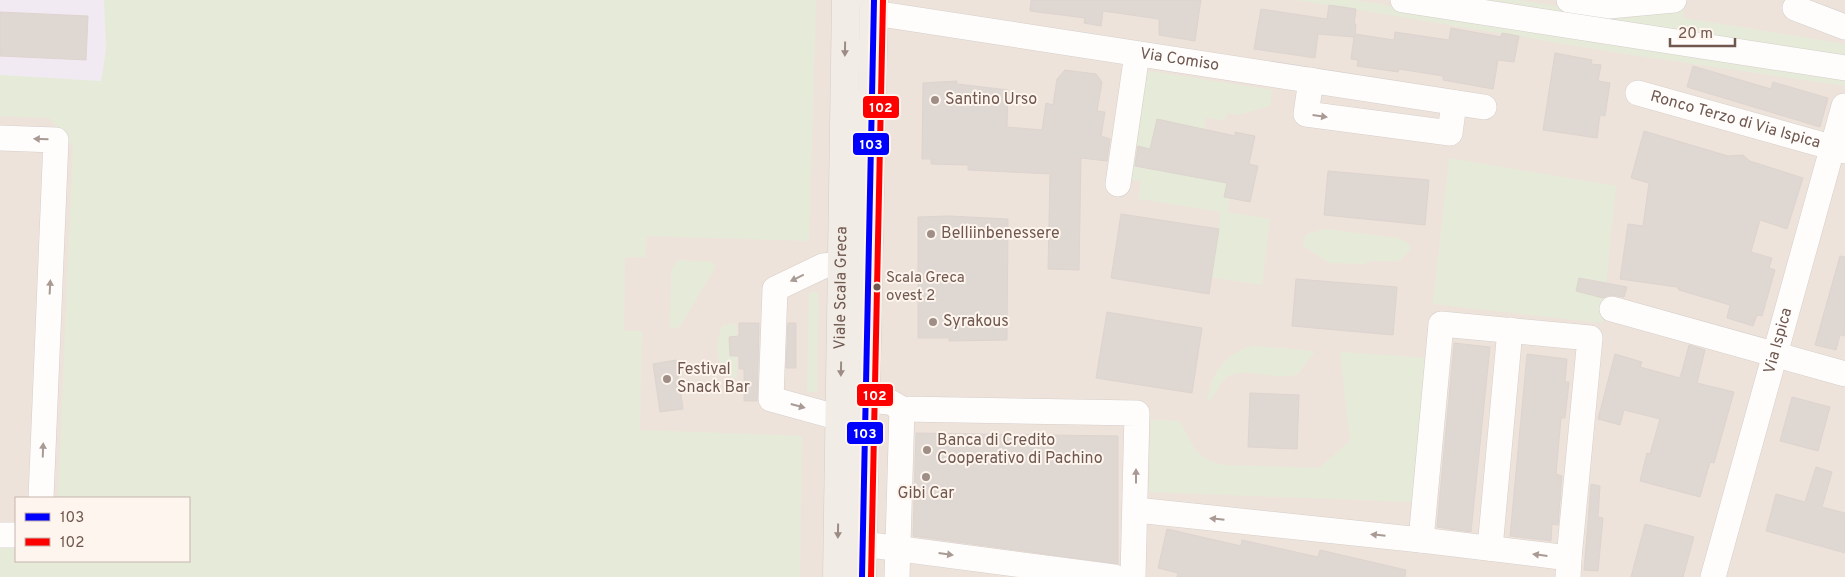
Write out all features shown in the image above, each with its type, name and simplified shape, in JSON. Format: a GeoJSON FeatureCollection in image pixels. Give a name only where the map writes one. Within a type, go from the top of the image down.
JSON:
{"type":"FeatureCollection","features":[{"type":"Feature","properties":{"kind":"main road","name":"Viale Scala Greca"},"geometry":{"type":"LineString","coordinates":[[837,577],[846,0]]}},
{"type":"Feature","properties":{"kind":"main road","name":"Viale Scala Greca"},"geometry":{"type":"LineString","coordinates":[[862,577],[864,400],[874,6]]}},
{"type":"Feature","properties":{"kind":"street"},"geometry":{"type":"LineString","coordinates":[[1403,0],[1845,68]]}},
{"type":"Feature","properties":{"kind":"street"},"geometry":{"type":"LineString","coordinates":[[1569,0],[1609,6],[1674,0]]}},
{"type":"Feature","properties":{"kind":"street"},"geometry":{"type":"LineString","coordinates":[[1787,4],[1807,10],[1815,7],[1822,0]]}},
{"type":"Feature","properties":{"kind":"street"},"geometry":{"type":"LineString","coordinates":[[1787,4],[1845,27]]}},
{"type":"Feature","properties":{"kind":"street","name":"Via Comiso"},"geometry":{"type":"LineString","coordinates":[[874,6],[1138,54],[1484,107]]}},
{"type":"Feature","properties":{"kind":"street"},"geometry":{"type":"LineString","coordinates":[[1118,184],[1138,54]]}},
{"type":"Feature","properties":{"kind":"street"},"geometry":{"type":"LineString","coordinates":[[1311,80],[1306,114],[1450,133],[1454,103]]}},
{"type":"Feature","properties":{"kind":"street","name":"Ronco Terzo di Via Ispica"},"geometry":{"type":"LineString","coordinates":[[1638,93],[1839,150]]}},
{"type":"Feature","properties":{"kind":"street","name":"Via Ispica"},"geometry":{"type":"LineString","coordinates":[[1713,577],[1776,355],[1839,150],[1844,106]]}},
{"type":"Feature","properties":{"kind":"street"},"geometry":{"type":"LineString","coordinates":[[0,138],[56,140],[41,497]]}},
{"type":"Feature","properties":{"kind":"street"},"geometry":{"type":"LineString","coordinates":[[840,418],[771,399],[775,289],[823,266],[843,264]]}},
{"type":"Feature","properties":{"kind":"street"},"geometry":{"type":"LineString","coordinates":[[1612,309],[1845,374]]}},
{"type":"Feature","properties":{"kind":"street"},"geometry":{"type":"LineString","coordinates":[[1136,510],[1490,548],[1569,568],[1590,338],[1441,324],[1421,540]]}},
{"type":"Feature","properties":{"kind":"street"},"geometry":{"type":"LineString","coordinates":[[1490,548],[1510,330]]}},
{"type":"Feature","properties":{"kind":"street"},"geometry":{"type":"LineString","coordinates":[[864,400],[890,402],[902,409],[1136,413],[1134,577]]}},
{"type":"Feature","properties":{"kind":"street"},"geometry":{"type":"LineString","coordinates":[[897,577],[902,409]]}},
{"type":"Feature","properties":{"kind":"street"},"geometry":{"type":"LineString","coordinates":[[0,535],[15,535]]}},
{"type":"Feature","properties":{"kind":"street"},"geometry":{"type":"LineString","coordinates":[[863,544],[1114,577]]}},
{"type":"Feature","properties":{"kind":"street"},"geometry":{"type":"LineString","coordinates":[[862,577],[870,577]]}},
{"type":"Feature","properties":{"kind":"shaded area"},"geometry":{"type":"Polygon","coordinates":[[[0,0],[1845,0],[1845,577],[0,577],[0,0]]]}},
{"type":"Feature","properties":{"kind":"shaded area"},"geometry":{"type":"Polygon","coordinates":[[[0,0],[123,0],[118,115],[0,109],[0,0]]]}},
{"type":"Feature","properties":{"kind":"green space"},"geometry":{"type":"Polygon","coordinates":[[[104,0],[816,0],[809,241],[647,236],[645,257],[625,257],[624,331],[642,331],[640,430],[802,436],[800,577],[0,577],[0,548],[15,548],[15,562],[190,562],[190,497],[58,497],[73,146],[49,118],[0,116],[0,75],[101,81],[106,49],[104,0]]]}},
{"type":"Feature","properties":{"kind":"green space"},"geometry":{"type":"Polygon","coordinates":[[[1297,0],[1353,0],[1845,79],[1845,86],[1632,55],[1297,0]]]}},
{"type":"Feature","properties":{"kind":"green space"},"geometry":{"type":"Polygon","coordinates":[[[1466,0],[1519,0],[1632,18],[1636,13],[1684,7],[1683,18],[1845,44],[1845,60],[1466,0]]]}},
{"type":"Feature","properties":{"kind":"green space"},"geometry":{"type":"Polygon","coordinates":[[[1142,70],[1272,90],[1270,106],[1237,115],[1228,113],[1224,120],[1206,118],[1204,129],[1173,172],[1227,183],[1224,196],[1230,198],[1227,212],[1270,219],[1262,285],[1211,277],[1221,212],[1139,199],[1141,181],[1127,179],[1130,158],[1139,159],[1142,147],[1131,144],[1142,70]]]}},
{"type":"Feature","properties":{"kind":"green space"},"geometry":{"type":"Polygon","coordinates":[[[1449,158],[1616,186],[1602,323],[1433,304],[1449,158]]]}},
{"type":"Feature","properties":{"kind":"green space"},"geometry":{"type":"Polygon","coordinates":[[[1325,229],[1397,238],[1406,242],[1411,248],[1398,261],[1373,261],[1363,264],[1330,263],[1303,246],[1303,240],[1307,234],[1325,229]]]}},
{"type":"Feature","properties":{"kind":"green space"},"geometry":{"type":"Polygon","coordinates":[[[678,260],[712,262],[716,266],[679,328],[670,327],[671,271],[678,260]]]}},
{"type":"Feature","properties":{"kind":"green space"},"geometry":{"type":"Polygon","coordinates":[[[809,292],[818,293],[817,392],[807,392],[809,292]]]}},
{"type":"Feature","properties":{"kind":"green space"},"geometry":{"type":"Polygon","coordinates":[[[737,324],[737,337],[729,337],[730,355],[737,356],[737,378],[724,372],[718,356],[718,339],[723,325],[737,324]]]}},
{"type":"Feature","properties":{"kind":"green space"},"geometry":{"type":"Polygon","coordinates":[[[1254,346],[1315,351],[1298,374],[1282,376],[1238,373],[1231,375],[1224,380],[1214,396],[1207,402],[1212,382],[1222,365],[1235,353],[1254,346]]]}},
{"type":"Feature","properties":{"kind":"green space"},"geometry":{"type":"Polygon","coordinates":[[[1340,352],[1428,358],[1413,502],[1149,492],[1151,420],[1180,421],[1191,444],[1200,454],[1206,459],[1223,465],[1319,468],[1350,441],[1340,352]]]}},
{"type":"Feature","properties":{"kind":"building"},"geometry":{"type":"Polygon","coordinates":[[[1031,0],[1201,0],[1195,41],[1159,35],[1159,19],[1103,11],[1101,26],[1084,23],[1085,18],[1030,11],[1031,0]]]}},
{"type":"Feature","properties":{"kind":"building"},"geometry":{"type":"Polygon","coordinates":[[[1329,5],[1356,9],[1355,34],[1394,40],[1395,32],[1449,40],[1451,28],[1501,37],[1502,33],[1519,36],[1514,62],[1498,60],[1493,89],[1443,80],[1443,76],[1399,69],[1398,72],[1357,66],[1358,60],[1351,59],[1354,37],[1318,34],[1315,58],[1254,49],[1261,9],[1327,19],[1329,5]]]}},
{"type":"Feature","properties":{"kind":"building"},"geometry":{"type":"Polygon","coordinates":[[[0,12],[88,16],[86,60],[0,56],[0,12]]]}},
{"type":"Feature","properties":{"kind":"building"},"geometry":{"type":"Polygon","coordinates":[[[1555,53],[1592,60],[1591,64],[1601,65],[1598,81],[1610,83],[1605,116],[1600,115],[1597,138],[1543,130],[1555,53]]]}},
{"type":"Feature","properties":{"kind":"building"},"geometry":{"type":"Polygon","coordinates":[[[1693,66],[1771,89],[1773,82],[1828,98],[1820,127],[1687,87],[1693,66]]]}},
{"type":"Feature","properties":{"kind":"building"},"geometry":{"type":"Polygon","coordinates":[[[1065,70],[1096,74],[1102,82],[1097,111],[1105,112],[1101,136],[1110,139],[1107,161],[1081,158],[1079,270],[1048,269],[1050,174],[968,170],[968,165],[931,164],[931,159],[922,159],[923,83],[957,81],[957,84],[1008,90],[1007,127],[1042,130],[1046,103],[1053,105],[1057,79],[1065,70]]]}},
{"type":"Feature","properties":{"kind":"building"},"geometry":{"type":"Polygon","coordinates":[[[1157,119],[1235,136],[1235,132],[1255,136],[1249,164],[1258,166],[1250,202],[1224,197],[1227,183],[1135,166],[1138,146],[1150,149],[1157,119]]]}},
{"type":"Feature","properties":{"kind":"building"},"geometry":{"type":"Polygon","coordinates":[[[1644,131],[1728,156],[1743,155],[1750,161],[1803,178],[1787,229],[1760,220],[1751,252],[1772,258],[1769,268],[1775,270],[1762,316],[1757,315],[1753,326],[1727,318],[1730,305],[1679,290],[1677,287],[1620,279],[1628,224],[1643,226],[1649,183],[1631,178],[1644,131]]]}},
{"type":"Feature","properties":{"kind":"building"},"geometry":{"type":"Polygon","coordinates":[[[1328,171],[1429,180],[1425,225],[1324,215],[1328,171]]]}},
{"type":"Feature","properties":{"kind":"building"},"geometry":{"type":"Polygon","coordinates":[[[1121,214],[1219,229],[1209,294],[1111,278],[1121,214]]]}},
{"type":"Feature","properties":{"kind":"building"},"geometry":{"type":"Polygon","coordinates":[[[949,216],[1008,219],[1007,340],[949,341],[949,338],[918,338],[918,217],[949,216]]]}},
{"type":"Feature","properties":{"kind":"building"},"geometry":{"type":"Polygon","coordinates":[[[1840,256],[1845,257],[1845,336],[1840,335],[1836,350],[1815,345],[1840,256]]]}},
{"type":"Feature","properties":{"kind":"building"},"geometry":{"type":"Polygon","coordinates":[[[1579,278],[1627,287],[1624,297],[1609,295],[1603,298],[1576,291],[1579,278]]]}},
{"type":"Feature","properties":{"kind":"building"},"geometry":{"type":"Polygon","coordinates":[[[1296,279],[1397,287],[1393,335],[1292,326],[1296,279]]]}},
{"type":"Feature","properties":{"kind":"building"},"geometry":{"type":"Polygon","coordinates":[[[1107,312],[1202,328],[1192,393],[1096,378],[1107,312]]]}},
{"type":"Feature","properties":{"kind":"building"},"geometry":{"type":"Polygon","coordinates":[[[739,323],[759,323],[757,401],[744,401],[744,369],[739,369],[739,356],[730,356],[729,337],[739,336],[739,323]]]}},
{"type":"Feature","properties":{"kind":"building"},"geometry":{"type":"Polygon","coordinates":[[[788,323],[796,323],[796,368],[786,368],[788,323]]]}},
{"type":"Feature","properties":{"kind":"building"},"geometry":{"type":"Polygon","coordinates":[[[1454,343],[1490,347],[1471,532],[1437,527],[1454,343]]]}},
{"type":"Feature","properties":{"kind":"building"},"geometry":{"type":"Polygon","coordinates":[[[1689,345],[1705,350],[1697,383],[1734,392],[1714,463],[1710,462],[1700,497],[1640,481],[1647,453],[1650,454],[1660,419],[1624,410],[1620,425],[1598,419],[1615,354],[1642,362],[1640,367],[1680,378],[1689,345]]]}},
{"type":"Feature","properties":{"kind":"building"},"geometry":{"type":"Polygon","coordinates":[[[1527,354],[1567,359],[1565,382],[1569,382],[1565,418],[1561,418],[1556,474],[1562,476],[1558,525],[1552,524],[1551,541],[1510,536],[1527,354]]]}},
{"type":"Feature","properties":{"kind":"building","name":"Festival Snack Bar"},"geometry":{"type":"Polygon","coordinates":[[[676,360],[683,409],[660,412],[653,364],[676,360]]]}},
{"type":"Feature","properties":{"kind":"building"},"geometry":{"type":"Polygon","coordinates":[[[1250,393],[1299,395],[1297,449],[1248,447],[1250,393]]]}},
{"type":"Feature","properties":{"kind":"building"},"geometry":{"type":"Polygon","coordinates":[[[1792,397],[1830,407],[1818,451],[1780,441],[1792,397]]]}},
{"type":"Feature","properties":{"kind":"building"},"geometry":{"type":"Polygon","coordinates":[[[916,433],[1118,436],[1118,564],[913,536],[916,433]]]}},
{"type":"Feature","properties":{"kind":"building"},"geometry":{"type":"Polygon","coordinates":[[[1816,467],[1832,472],[1822,507],[1845,513],[1845,553],[1766,531],[1776,494],[1805,502],[1816,467]]]}},
{"type":"Feature","properties":{"kind":"building"},"geometry":{"type":"Polygon","coordinates":[[[1591,484],[1600,486],[1598,517],[1603,518],[1598,571],[1584,570],[1591,484]]]}},
{"type":"Feature","properties":{"kind":"building"},"geometry":{"type":"Polygon","coordinates":[[[1645,524],[1694,537],[1683,577],[1631,577],[1645,524]]]}},
{"type":"Feature","properties":{"kind":"building"},"geometry":{"type":"Polygon","coordinates":[[[1167,529],[1241,546],[1242,540],[1318,557],[1320,550],[1406,570],[1405,577],[1177,577],[1178,573],[1158,568],[1167,529]]]}},
{"type":"Feature","properties":{"kind":"transit line","name":"103"},"geometry":{"type":"LineString","coordinates":[[862,577],[874,0]]}},
{"type":"Feature","properties":{"kind":"transit line","name":"102"},"geometry":{"type":"LineString","coordinates":[[871,577],[883,0]]}},
{"type":"Feature","properties":{"kind":"place","name":"Santino Urso"},"geometry":{"type":"Point","coordinates":[935,100]}},
{"type":"Feature","properties":{"kind":"place","name":"Belliinbenessere"},"geometry":{"type":"Point","coordinates":[931,234]}},
{"type":"Feature","properties":{"kind":"place","name":"Scala Greca ovest 2"},"geometry":{"type":"Point","coordinates":[877,287]}},
{"type":"Feature","properties":{"kind":"place","name":"Syrakous"},"geometry":{"type":"Point","coordinates":[933,322]}},
{"type":"Feature","properties":{"kind":"place","name":"Festival Snack Bar"},"geometry":{"type":"Point","coordinates":[667,379]}},
{"type":"Feature","properties":{"kind":"place","name":"Banca di Credito Cooperativo di Pachino"},"geometry":{"type":"Point","coordinates":[927,450]}},
{"type":"Feature","properties":{"kind":"place","name":"Gibi Car"},"geometry":{"type":"Point","coordinates":[926,477]}}]}
